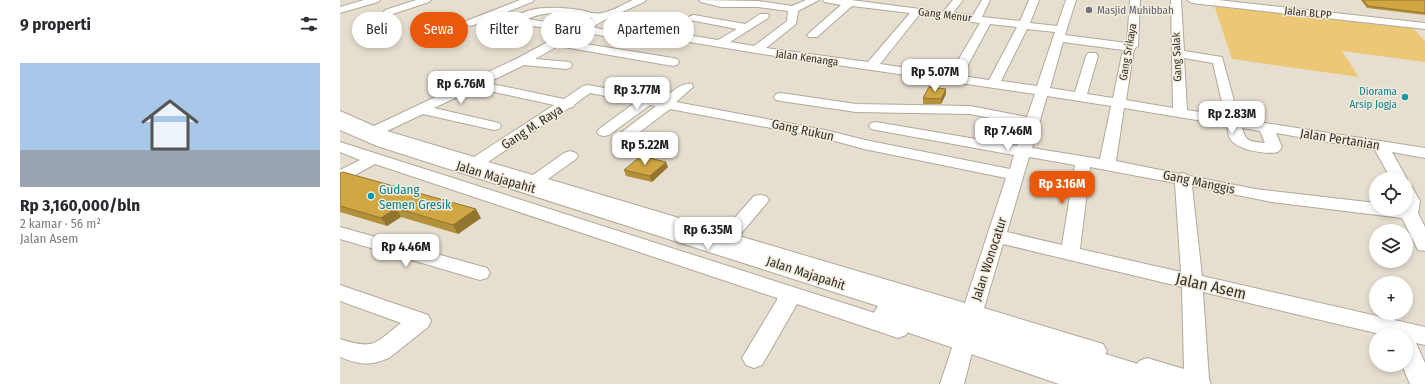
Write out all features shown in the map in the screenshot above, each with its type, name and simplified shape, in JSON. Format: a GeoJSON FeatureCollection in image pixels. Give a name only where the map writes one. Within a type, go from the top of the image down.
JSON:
{"type":"FeatureCollection","features":[{"type":"Feature","properties":{"kind":"highway","name":"Jalan Majapahit"},"geometry":{"type":"LineString","coordinates":[[340,123],[384,142],[606,206],[722,251],[1099,384]]}},
{"type":"Feature","properties":{"kind":"highway","name":"Jalan Majapahit"},"geometry":{"type":"LineString","coordinates":[[340,138],[369,150],[722,251],[1158,384]]}},
{"type":"Feature","properties":{"kind":"street"},"geometry":{"type":"LineString","coordinates":[[343,8],[375,0]]}},
{"type":"Feature","properties":{"kind":"street"},"geometry":{"type":"LineString","coordinates":[[389,12],[426,0]]}},
{"type":"Feature","properties":{"kind":"street"},"geometry":{"type":"LineString","coordinates":[[470,23],[529,0]]}},
{"type":"Feature","properties":{"kind":"street"},"geometry":{"type":"LineString","coordinates":[[614,12],[641,0]]}},
{"type":"Feature","properties":{"kind":"street"},"geometry":{"type":"LineString","coordinates":[[707,0],[721,4],[758,4],[793,9],[814,0]]}},
{"type":"Feature","properties":{"kind":"street","name":"Gang Menur"},"geometry":{"type":"LineString","coordinates":[[828,0],[849,3],[867,2],[916,11],[1024,25],[1060,34],[1129,47]]}},
{"type":"Feature","properties":{"kind":"street"},"geometry":{"type":"LineString","coordinates":[[946,15],[958,0]]}},
{"type":"Feature","properties":{"kind":"street"},"geometry":{"type":"LineString","coordinates":[[993,85],[1024,25],[1034,0]]}},
{"type":"Feature","properties":{"kind":"street","name":"Jalan Wonocatur"},"geometry":{"type":"LineString","coordinates":[[972,313],[1070,0]]}},
{"type":"Feature","properties":{"kind":"street","name":"Gang Srikaya"},"geometry":{"type":"LineString","coordinates":[[1108,164],[1120,104],[1129,47],[1132,46],[1135,0]]}},
{"type":"Feature","properties":{"kind":"street","name":"Gang Salak"},"geometry":{"type":"LineString","coordinates":[[1176,0],[1180,113]]}},
{"type":"Feature","properties":{"kind":"street","name":"Jalan BLPP"},"geometry":{"type":"LineString","coordinates":[[1192,0],[1425,26]]}},
{"type":"Feature","properties":{"kind":"street"},"geometry":{"type":"LineString","coordinates":[[954,79],[982,20],[986,1]]}},
{"type":"Feature","properties":{"kind":"street"},"geometry":{"type":"LineString","coordinates":[[813,35],[849,3]]}},
{"type":"Feature","properties":{"kind":"street"},"geometry":{"type":"LineString","coordinates":[[694,18],[721,4]]}},
{"type":"Feature","properties":{"kind":"street"},"geometry":{"type":"LineString","coordinates":[[756,50],[792,22],[793,9]]}},
{"type":"Feature","properties":{"kind":"street"},"geometry":{"type":"LineString","coordinates":[[541,24],[517,21],[526,16],[548,10],[567,12]]}},
{"type":"Feature","properties":{"kind":"street"},"geometry":{"type":"LineString","coordinates":[[871,67],[916,11]]}},
{"type":"Feature","properties":{"kind":"street"},"geometry":{"type":"LineString","coordinates":[[720,44],[764,16]]}},
{"type":"Feature","properties":{"kind":"street"},"geometry":{"type":"LineString","coordinates":[[694,18],[745,27]]}},
{"type":"Feature","properties":{"kind":"street","name":"Jalan Kenanga"},"geometry":{"type":"LineString","coordinates":[[694,39],[756,50],[1042,91]]}},
{"type":"Feature","properties":{"kind":"street"},"geometry":{"type":"LineString","coordinates":[[375,131],[475,84],[545,48]]}},
{"type":"Feature","properties":{"kind":"street"},"geometry":{"type":"LineString","coordinates":[[591,48],[673,62]]}},
{"type":"Feature","properties":{"kind":"street"},"geometry":{"type":"LineString","coordinates":[[1177,53],[1218,60],[1232,122],[1237,138],[1242,143],[1273,149],[1274,147],[1266,127]]}},
{"type":"Feature","properties":{"kind":"street"},"geometry":{"type":"LineString","coordinates":[[1080,97],[1092,56]]}},
{"type":"Feature","properties":{"kind":"street"},"geometry":{"type":"LineString","coordinates":[[522,60],[566,65]]}},
{"type":"Feature","properties":{"kind":"street"},"geometry":{"type":"LineString","coordinates":[[475,84],[568,104]]}},
{"type":"Feature","properties":{"kind":"street"},"geometry":{"type":"LineString","coordinates":[[624,138],[687,87]]}},
{"type":"Feature","properties":{"kind":"street","name":"Gang M. Raya"},"geometry":{"type":"LineString","coordinates":[[476,163],[588,90]]}},
{"type":"Feature","properties":{"kind":"street","name":"Gang Rukun"},"geometry":{"type":"LineString","coordinates":[[588,90],[825,134],[864,144],[1016,175]]}},
{"type":"Feature","properties":{"kind":"street","name":"Jalan Pertanian"},"geometry":{"type":"LineString","coordinates":[[1042,91],[1425,153]]}},
{"type":"Feature","properties":{"kind":"street"},"geometry":{"type":"LineString","coordinates":[[781,97],[856,108],[970,110],[1032,122]]}},
{"type":"Feature","properties":{"kind":"street"},"geometry":{"type":"LineString","coordinates":[[604,132],[646,101]]}},
{"type":"Feature","properties":{"kind":"street"},"geometry":{"type":"LineString","coordinates":[[421,109],[494,126]]}},
{"type":"Feature","properties":{"kind":"street"},"geometry":{"type":"LineString","coordinates":[[340,115],[392,138],[535,181],[606,206]]}},
{"type":"Feature","properties":{"kind":"street","name":"Gang Manggis"},"geometry":{"type":"LineString","coordinates":[[876,126],[1083,162],[1108,164],[1183,178],[1238,191],[1369,208]]}},
{"type":"Feature","properties":{"kind":"street"},"geometry":{"type":"LineString","coordinates":[[1381,146],[1395,172]]}},
{"type":"Feature","properties":{"kind":"street"},"geometry":{"type":"LineString","coordinates":[[340,147],[1066,384]]}},
{"type":"Feature","properties":{"kind":"street"},"geometry":{"type":"LineString","coordinates":[[535,181],[570,156]]}},
{"type":"Feature","properties":{"kind":"street"},"geometry":{"type":"LineString","coordinates":[[340,177],[373,159]]}},
{"type":"Feature","properties":{"kind":"street"},"geometry":{"type":"LineString","coordinates":[[1070,253],[1083,162]]}},
{"type":"Feature","properties":{"kind":"street"},"geometry":{"type":"LineString","coordinates":[[760,200],[722,251],[972,313],[1198,384],[1192,282],[1183,178]]}},
{"type":"Feature","properties":{"kind":"street"},"geometry":{"type":"LineString","coordinates":[[1413,202],[1425,245]]}},
{"type":"Feature","properties":{"kind":"street"},"geometry":{"type":"LineString","coordinates":[[340,233],[480,273]]}},
{"type":"Feature","properties":{"kind":"street","name":"Jalan Asem"},"geometry":{"type":"LineString","coordinates":[[996,236],[1192,282],[1369,328]]}},
{"type":"Feature","properties":{"kind":"street"},"geometry":{"type":"LineString","coordinates":[[340,293],[420,321],[375,354],[367,356],[360,355],[340,348]]}},
{"type":"Feature","properties":{"kind":"street"},"geometry":{"type":"LineString","coordinates":[[754,358],[788,301],[787,294]]}},
{"type":"Feature","properties":{"kind":"street","name":"Jalan Asem"},"geometry":{"type":"LineString","coordinates":[[1413,337],[1425,336]]}},
{"type":"Feature","properties":{"kind":"street"},"geometry":{"type":"LineString","coordinates":[[952,384],[962,349]]}},
{"type":"Feature","properties":{"kind":"street"},"geometry":{"type":"LineString","coordinates":[[1413,362],[1422,384]]}},
{"type":"Feature","properties":{"kind":"shaded area"},"geometry":{"type":"Polygon","coordinates":[[[1214,5],[1412,27],[1425,41],[1425,62],[1342,51],[1359,77],[1232,59],[1214,5]]]}},
{"type":"Feature","properties":{"kind":"building"},"geometry":{"type":"Polygon","coordinates":[[[1363,0],[1425,0],[1425,13],[1368,6],[1363,0]]]}},
{"type":"Feature","properties":{"kind":"building"},"geometry":{"type":"Polygon","coordinates":[[[929,87],[946,89],[941,99],[923,98],[929,87]]]}},
{"type":"Feature","properties":{"kind":"building"},"geometry":{"type":"Polygon","coordinates":[[[641,156],[666,162],[650,176],[624,170],[641,156]]]}},
{"type":"Feature","properties":{"kind":"building","name":"Gudang Semen Gresik"},"geometry":{"type":"Polygon","coordinates":[[[343,172],[476,209],[453,225],[396,208],[381,218],[340,206],[340,173],[343,172]]]}},
{"type":"Feature","properties":{"kind":"place","name":"Masjid Muhibbah"},"geometry":{"type":"Point","coordinates":[1089,10]}},
{"type":"Feature","properties":{"kind":"place","name":"Diorama Arsip Jogja"},"geometry":{"type":"Point","coordinates":[1405,97]}},
{"type":"Feature","properties":{"kind":"place","name":"Gudang Semen Gresik"},"geometry":{"type":"Point","coordinates":[371,196]}}]}
